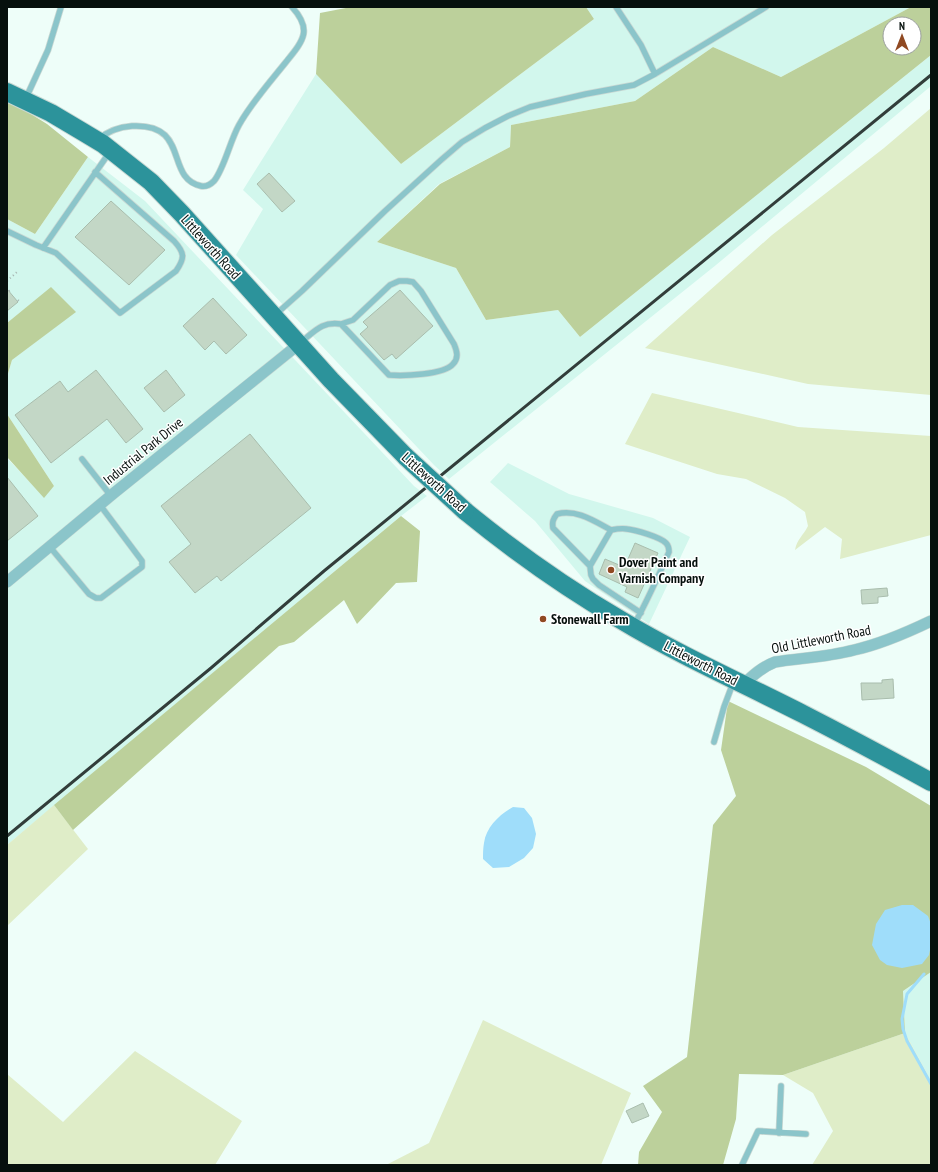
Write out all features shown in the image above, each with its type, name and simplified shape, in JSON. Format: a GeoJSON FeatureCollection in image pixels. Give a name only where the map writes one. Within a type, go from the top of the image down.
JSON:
{"type":"FeatureCollection","features":[{"type":"Feature","properties":{"kind":"main road","name":"Littleworth Road"},"geometry":{"type":"LineString","coordinates":[[7,92],[51,113],[104,145],[151,182],[172,203],[298,344],[406,457],[465,511],[503,541],[557,580],[637,620],[738,683],[803,714],[931,782]]}},
{"type":"Feature","properties":{"kind":"street","name":"Industrial Park Drive"},"geometry":{"type":"LineString","coordinates":[[7,582],[110,496],[298,344]]}},
{"type":"Feature","properties":{"kind":"street","name":"Old Littleworth Road"},"geometry":{"type":"LineString","coordinates":[[738,683],[766,665],[775,662],[853,650],[899,636],[931,621]]}},
{"type":"Feature","properties":{"kind":"lane"},"geometry":{"type":"LineString","coordinates":[[25,100],[48,50],[62,7]]}},
{"type":"Feature","properties":{"kind":"lane"},"geometry":{"type":"LineString","coordinates":[[43,248],[95,172],[104,145],[106,132],[116,128],[143,126],[153,127],[160,130],[167,136],[183,173],[188,178],[200,186],[205,186],[214,182],[219,174],[239,125],[253,104],[293,54],[301,41],[304,30],[303,24],[300,16],[292,7]]}},
{"type":"Feature","properties":{"kind":"lane"},"geometry":{"type":"LineString","coordinates":[[616,7],[641,45],[655,74]]}},
{"type":"Feature","properties":{"kind":"lane"},"geometry":{"type":"LineString","coordinates":[[273,316],[302,291],[386,210],[462,142],[508,116],[530,107],[634,85],[655,74],[766,7]]}},
{"type":"Feature","properties":{"kind":"lane"},"geometry":{"type":"LineString","coordinates":[[7,231],[56,253],[120,313],[176,271],[183,258],[182,252],[174,241],[95,172]]}},
{"type":"Feature","properties":{"kind":"lane"},"geometry":{"type":"LineString","coordinates":[[298,344],[324,324],[341,324],[353,320],[390,285],[399,281],[407,281],[414,282],[421,291],[454,344],[457,352],[456,360],[453,366],[442,370],[424,374],[400,376],[389,375],[341,324]]}},
{"type":"Feature","properties":{"kind":"lane"},"geometry":{"type":"LineString","coordinates":[[82,459],[110,496]]}},
{"type":"Feature","properties":{"kind":"lane"},"geometry":{"type":"LineString","coordinates":[[50,547],[89,594],[96,598],[101,598],[142,567],[142,561],[100,505]]}},
{"type":"Feature","properties":{"kind":"lane"},"geometry":{"type":"LineString","coordinates":[[590,566],[553,528],[552,523],[557,514],[572,512],[583,515],[611,530],[627,528],[661,540],[667,544],[669,552],[637,620],[596,582],[591,575],[590,566],[611,530]]}},
{"type":"Feature","properties":{"kind":"lane"},"geometry":{"type":"LineString","coordinates":[[714,742],[724,708],[738,683]]}},
{"type":"Feature","properties":{"kind":"lane"},"geometry":{"type":"LineString","coordinates":[[779,1133],[781,1086]]}},
{"type":"Feature","properties":{"kind":"lane"},"geometry":{"type":"LineString","coordinates":[[742,1165],[758,1131],[806,1134]]}},
{"type":"Feature","properties":{"kind":"path"},"geometry":{"type":"LineString","coordinates":[[7,281],[17,272]]}},
{"type":"Feature","properties":{"kind":"shaded area"},"geometry":{"type":"Polygon","coordinates":[[[586,7],[911,7],[894,16],[882,16],[882,23],[781,77],[713,47],[635,101],[511,125],[510,147],[439,184],[377,242],[456,268],[486,320],[558,310],[580,337],[931,55],[931,86],[716,265],[449,479],[434,465],[236,255],[263,209],[243,190],[316,74],[401,164],[594,19],[586,7]]]}},
{"type":"Feature","properties":{"kind":"shaded area"},"geometry":{"type":"Polygon","coordinates":[[[931,108],[931,395],[808,384],[645,348],[772,235],[884,148],[931,108]]]}},
{"type":"Feature","properties":{"kind":"shaded area"},"geometry":{"type":"Polygon","coordinates":[[[88,157],[145,201],[414,486],[427,496],[401,516],[7,845],[7,458],[44,497],[54,486],[7,414],[7,377],[12,360],[75,312],[51,288],[7,323],[7,219],[35,234],[88,157]]]}},
{"type":"Feature","properties":{"kind":"shaded area"},"geometry":{"type":"Polygon","coordinates":[[[652,393],[798,427],[931,436],[931,535],[840,559],[842,539],[825,527],[795,550],[799,540],[808,526],[805,512],[785,498],[746,479],[717,474],[625,444],[652,393]]]}},
{"type":"Feature","properties":{"kind":"shaded area"},"geometry":{"type":"Polygon","coordinates":[[[508,463],[569,494],[653,518],[690,537],[649,624],[585,581],[535,521],[490,482],[508,463]]]}},
{"type":"Feature","properties":{"kind":"shaded area"},"geometry":{"type":"Polygon","coordinates":[[[54,805],[88,849],[7,926],[7,845],[54,805]]]}},
{"type":"Feature","properties":{"kind":"shaded area"},"geometry":{"type":"Polygon","coordinates":[[[931,972],[931,1081],[905,1033],[903,991],[931,972]]]}},
{"type":"Feature","properties":{"kind":"shaded area"},"geometry":{"type":"Polygon","coordinates":[[[483,1020],[631,1093],[601,1165],[386,1165],[429,1143],[483,1020]]]}},
{"type":"Feature","properties":{"kind":"shaded area"},"geometry":{"type":"Polygon","coordinates":[[[905,1033],[931,1081],[931,1165],[812,1165],[833,1131],[813,1093],[783,1075],[905,1033]]]}},
{"type":"Feature","properties":{"kind":"shaded area"},"geometry":{"type":"Polygon","coordinates":[[[135,1051],[242,1121],[215,1165],[7,1165],[7,1074],[63,1122],[135,1051]]]}},
{"type":"Feature","properties":{"kind":"green space"},"geometry":{"type":"Polygon","coordinates":[[[351,7],[586,7],[594,19],[401,164],[316,74],[320,13],[351,7]]]}},
{"type":"Feature","properties":{"kind":"green space"},"geometry":{"type":"Polygon","coordinates":[[[911,7],[931,7],[931,55],[580,337],[558,310],[486,320],[456,268],[377,242],[440,184],[510,147],[511,125],[635,101],[713,47],[781,77],[882,23],[882,56],[922,56],[922,16],[894,16],[911,7]]]}},
{"type":"Feature","properties":{"kind":"green space"},"geometry":{"type":"Polygon","coordinates":[[[10,101],[47,124],[88,157],[35,234],[7,219],[7,102],[10,101]]]}},
{"type":"Feature","properties":{"kind":"green space"},"geometry":{"type":"Polygon","coordinates":[[[51,287],[76,312],[12,360],[7,377],[7,323],[51,287]]]}},
{"type":"Feature","properties":{"kind":"green space"},"geometry":{"type":"Polygon","coordinates":[[[7,414],[54,486],[44,498],[7,457],[7,414]]]}},
{"type":"Feature","properties":{"kind":"green space"},"geometry":{"type":"Polygon","coordinates":[[[401,516],[420,531],[417,582],[396,583],[357,624],[344,600],[294,642],[279,646],[73,830],[54,805],[401,516]]]}},
{"type":"Feature","properties":{"kind":"green space"},"geometry":{"type":"Polygon","coordinates":[[[728,701],[866,767],[931,806],[931,972],[903,991],[905,1033],[783,1075],[739,1074],[736,1119],[723,1165],[638,1165],[639,1152],[662,1112],[643,1086],[687,1057],[713,825],[736,796],[721,750],[728,701]]]}},
{"type":"Feature","properties":{"kind":"water"},"geometry":{"type":"Polygon","coordinates":[[[513,807],[524,808],[532,818],[536,834],[533,848],[524,858],[509,867],[493,868],[483,859],[485,837],[494,822],[503,813],[513,807]]]}},
{"type":"Feature","properties":{"kind":"water"},"geometry":{"type":"Polygon","coordinates":[[[902,905],[913,905],[928,916],[931,924],[931,945],[929,955],[922,964],[902,968],[887,965],[880,960],[872,945],[876,924],[885,910],[902,905]]]}},
{"type":"Feature","properties":{"kind":"building"},"geometry":{"type":"Polygon","coordinates":[[[269,173],[295,201],[282,212],[257,184],[269,173]]]}},
{"type":"Feature","properties":{"kind":"building"},"geometry":{"type":"Polygon","coordinates":[[[111,201],[165,250],[129,285],[75,237],[111,201]]]}},
{"type":"Feature","properties":{"kind":"building"},"geometry":{"type":"Polygon","coordinates":[[[7,289],[18,302],[7,311],[7,289]]]}},
{"type":"Feature","properties":{"kind":"building"},"geometry":{"type":"Polygon","coordinates":[[[400,290],[433,326],[396,359],[392,354],[384,360],[360,334],[368,327],[363,322],[400,290]]]}},
{"type":"Feature","properties":{"kind":"building"},"geometry":{"type":"Polygon","coordinates":[[[213,298],[247,335],[226,354],[214,341],[205,350],[183,326],[213,298]]]}},
{"type":"Feature","properties":{"kind":"building"},"geometry":{"type":"Polygon","coordinates":[[[96,370],[143,429],[126,443],[107,419],[51,463],[15,415],[60,381],[68,392],[96,370]]]}},
{"type":"Feature","properties":{"kind":"building"},"geometry":{"type":"Polygon","coordinates":[[[166,370],[185,395],[164,412],[144,388],[166,370]]]}},
{"type":"Feature","properties":{"kind":"building"},"geometry":{"type":"Polygon","coordinates":[[[250,434],[311,508],[221,581],[217,576],[195,593],[169,562],[191,544],[161,506],[250,434]]]}},
{"type":"Feature","properties":{"kind":"building"},"geometry":{"type":"Polygon","coordinates":[[[7,477],[38,516],[7,541],[7,477]]]}},
{"type":"Feature","properties":{"kind":"building"},"geometry":{"type":"Polygon","coordinates":[[[635,543],[658,553],[638,598],[625,592],[627,587],[599,574],[605,559],[625,566],[635,543]]]}},
{"type":"Feature","properties":{"kind":"building"},"geometry":{"type":"Polygon","coordinates":[[[887,588],[888,596],[878,597],[878,603],[862,604],[861,590],[887,588]]]}},
{"type":"Feature","properties":{"kind":"building"},"geometry":{"type":"Polygon","coordinates":[[[893,679],[894,698],[862,700],[861,683],[882,683],[882,680],[893,679]]]}},
{"type":"Feature","properties":{"kind":"building"},"geometry":{"type":"Polygon","coordinates":[[[643,1103],[649,1116],[632,1123],[626,1111],[643,1103]]]}},
{"type":"Feature","properties":{"kind":"waterway"},"geometry":{"type":"LineString","coordinates":[[924,974],[907,994],[902,1019],[903,1029],[907,1041],[931,1084]]}},
{"type":"Feature","properties":{"kind":"railway"},"geometry":{"type":"LineString","coordinates":[[7,836],[211,668],[324,571],[931,75]]}},
{"type":"Feature","properties":{"kind":"place","name":"Dover Paint and Varnish Company"},"geometry":{"type":"Point","coordinates":[611,570]}},
{"type":"Feature","properties":{"kind":"place","name":"Stonewall Farm"},"geometry":{"type":"Point","coordinates":[543,619]}}]}
